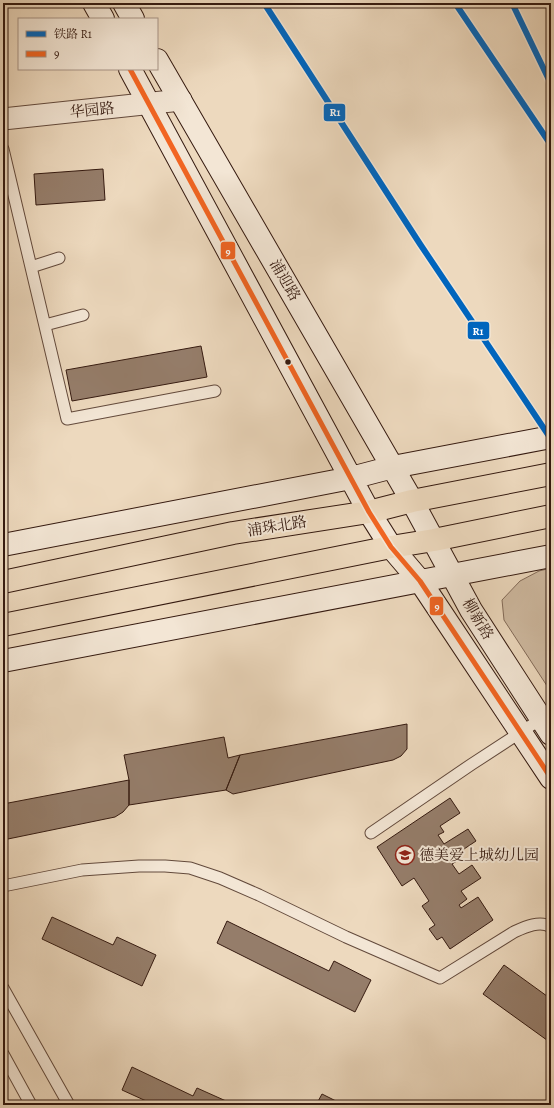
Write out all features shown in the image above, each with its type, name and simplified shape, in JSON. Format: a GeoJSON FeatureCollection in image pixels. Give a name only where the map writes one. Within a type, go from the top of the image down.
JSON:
{"type":"FeatureCollection","features":[{"type":"Feature","properties":{"kind":"main road","name":"浦珠北路"},"geometry":{"type":"LineString","coordinates":[[3,582],[233,533],[369,512],[412,501],[551,474]]}},
{"type":"Feature","properties":{"kind":"main road"},"geometry":{"type":"LineString","coordinates":[[3,625],[551,516]]}},
{"type":"Feature","properties":{"kind":"street"},"geometry":{"type":"LineString","coordinates":[[94,3],[102,18]]}},
{"type":"Feature","properties":{"kind":"street"},"geometry":{"type":"LineString","coordinates":[[124,3],[132,18]]}},
{"type":"Feature","properties":{"kind":"street","name":"浦迎路"},"geometry":{"type":"LineString","coordinates":[[158,62],[412,501]]}},
{"type":"Feature","properties":{"kind":"street"},"geometry":{"type":"LineString","coordinates":[[131,70],[369,512]]}},
{"type":"Feature","properties":{"kind":"street","name":"华园路"},"geometry":{"type":"LineString","coordinates":[[3,119],[181,100]]}},
{"type":"Feature","properties":{"kind":"street"},"geometry":{"type":"LineString","coordinates":[[3,545],[351,478],[393,467],[551,437]]}},
{"type":"Feature","properties":{"kind":"street","name":"柳新路"},"geometry":{"type":"LineString","coordinates":[[412,501],[471,610],[546,726]]}},
{"type":"Feature","properties":{"kind":"street","name":"柳新路"},"geometry":{"type":"LineString","coordinates":[[369,512],[391,547],[420,581],[551,778]]}},
{"type":"Feature","properties":{"kind":"street"},"geometry":{"type":"LineString","coordinates":[[3,661],[551,556]]}},
{"type":"Feature","properties":{"kind":"lane"},"geometry":{"type":"LineString","coordinates":[[3,149],[67,419],[215,391]]}},
{"type":"Feature","properties":{"kind":"lane"},"geometry":{"type":"LineString","coordinates":[[31,267],[59,258]]}},
{"type":"Feature","properties":{"kind":"lane"},"geometry":{"type":"LineString","coordinates":[[45,325],[83,315]]}},
{"type":"Feature","properties":{"kind":"lane"},"geometry":{"type":"LineString","coordinates":[[371,833],[520,732],[546,726]]}},
{"type":"Feature","properties":{"kind":"lane"},"geometry":{"type":"LineString","coordinates":[[3,886],[82,870],[138,866],[190,868],[220,878],[259,895],[346,937],[440,978],[514,932],[537,924],[549,924]]}},
{"type":"Feature","properties":{"kind":"lane"},"geometry":{"type":"LineString","coordinates":[[3,988],[69,1105]]}},
{"type":"Feature","properties":{"kind":"lane"},"geometry":{"type":"LineString","coordinates":[[3,1054],[31,1105]]}},
{"type":"Feature","properties":{"kind":"shaded area"},"geometry":{"type":"Polygon","coordinates":[[[551,568],[551,692],[504,620],[502,600],[520,581],[539,571],[551,568]]]}},
{"type":"Feature","properties":{"kind":"building"},"geometry":{"type":"Polygon","coordinates":[[[103,169],[105,200],[36,205],[34,174],[103,169]]]}},
{"type":"Feature","properties":{"kind":"building"},"geometry":{"type":"Polygon","coordinates":[[[201,346],[207,377],[72,401],[66,370],[201,346]]]}},
{"type":"Feature","properties":{"kind":"building"},"geometry":{"type":"Polygon","coordinates":[[[407,724],[407,749],[401,756],[393,760],[233,794],[226,790],[240,755],[407,724]]]}},
{"type":"Feature","properties":{"kind":"building"},"geometry":{"type":"Polygon","coordinates":[[[224,737],[228,758],[240,755],[226,790],[129,805],[129,780],[124,755],[224,737]]]}},
{"type":"Feature","properties":{"kind":"building"},"geometry":{"type":"Polygon","coordinates":[[[129,780],[129,805],[123,812],[115,817],[3,840],[3,804],[129,780]]]}},
{"type":"Feature","properties":{"kind":"building"},"geometry":{"type":"Polygon","coordinates":[[[450,798],[460,813],[440,826],[444,832],[438,835],[444,844],[468,829],[476,841],[458,853],[462,858],[452,864],[459,874],[472,865],[481,878],[461,891],[467,899],[459,905],[461,908],[478,897],[493,920],[450,949],[442,937],[437,940],[429,929],[435,925],[422,906],[429,901],[414,878],[402,886],[377,847],[450,798]]]}},
{"type":"Feature","properties":{"kind":"building"},"geometry":{"type":"Polygon","coordinates":[[[52,917],[113,945],[117,937],[156,955],[142,986],[42,939],[52,917]]]}},
{"type":"Feature","properties":{"kind":"building"},"geometry":{"type":"Polygon","coordinates":[[[227,921],[329,971],[334,961],[371,980],[355,1012],[217,943],[227,921]]]}},
{"type":"Feature","properties":{"kind":"building"},"geometry":{"type":"Polygon","coordinates":[[[504,965],[551,999],[551,1043],[483,994],[504,965]]]}},
{"type":"Feature","properties":{"kind":"building"},"geometry":{"type":"Polygon","coordinates":[[[132,1067],[193,1096],[197,1088],[235,1105],[155,1105],[122,1090],[132,1067]]]}},
{"type":"Feature","properties":{"kind":"building"},"geometry":{"type":"Polygon","coordinates":[[[322,1094],[344,1105],[316,1105],[322,1094]]]}},
{"type":"Feature","properties":{"kind":"railway"},"geometry":{"type":"LineString","coordinates":[[264,3],[420,244],[551,439]]}},
{"type":"Feature","properties":{"kind":"railway"},"geometry":{"type":"LineString","coordinates":[[455,3],[551,145]]}},
{"type":"Feature","properties":{"kind":"railway"},"geometry":{"type":"LineString","coordinates":[[512,3],[551,84]]}},
{"type":"Feature","properties":{"kind":"rail line","name":"R1"},"geometry":{"type":"LineString","coordinates":[[264,3],[420,244],[551,439]]}},
{"type":"Feature","properties":{"kind":"rail line","name":"R1"},"geometry":{"type":"LineString","coordinates":[[455,3],[551,145]]}},
{"type":"Feature","properties":{"kind":"rail line","name":"R1"},"geometry":{"type":"LineString","coordinates":[[512,3],[551,84]]}},
{"type":"Feature","properties":{"kind":"transit line","name":"9"},"geometry":{"type":"LineString","coordinates":[[131,70],[369,512],[391,547],[420,581],[551,778]]}},
{"type":"Feature","properties":{"kind":"place","name":"德美爱上城幼儿园"},"geometry":{"type":"Point","coordinates":[405,855]}}]}
